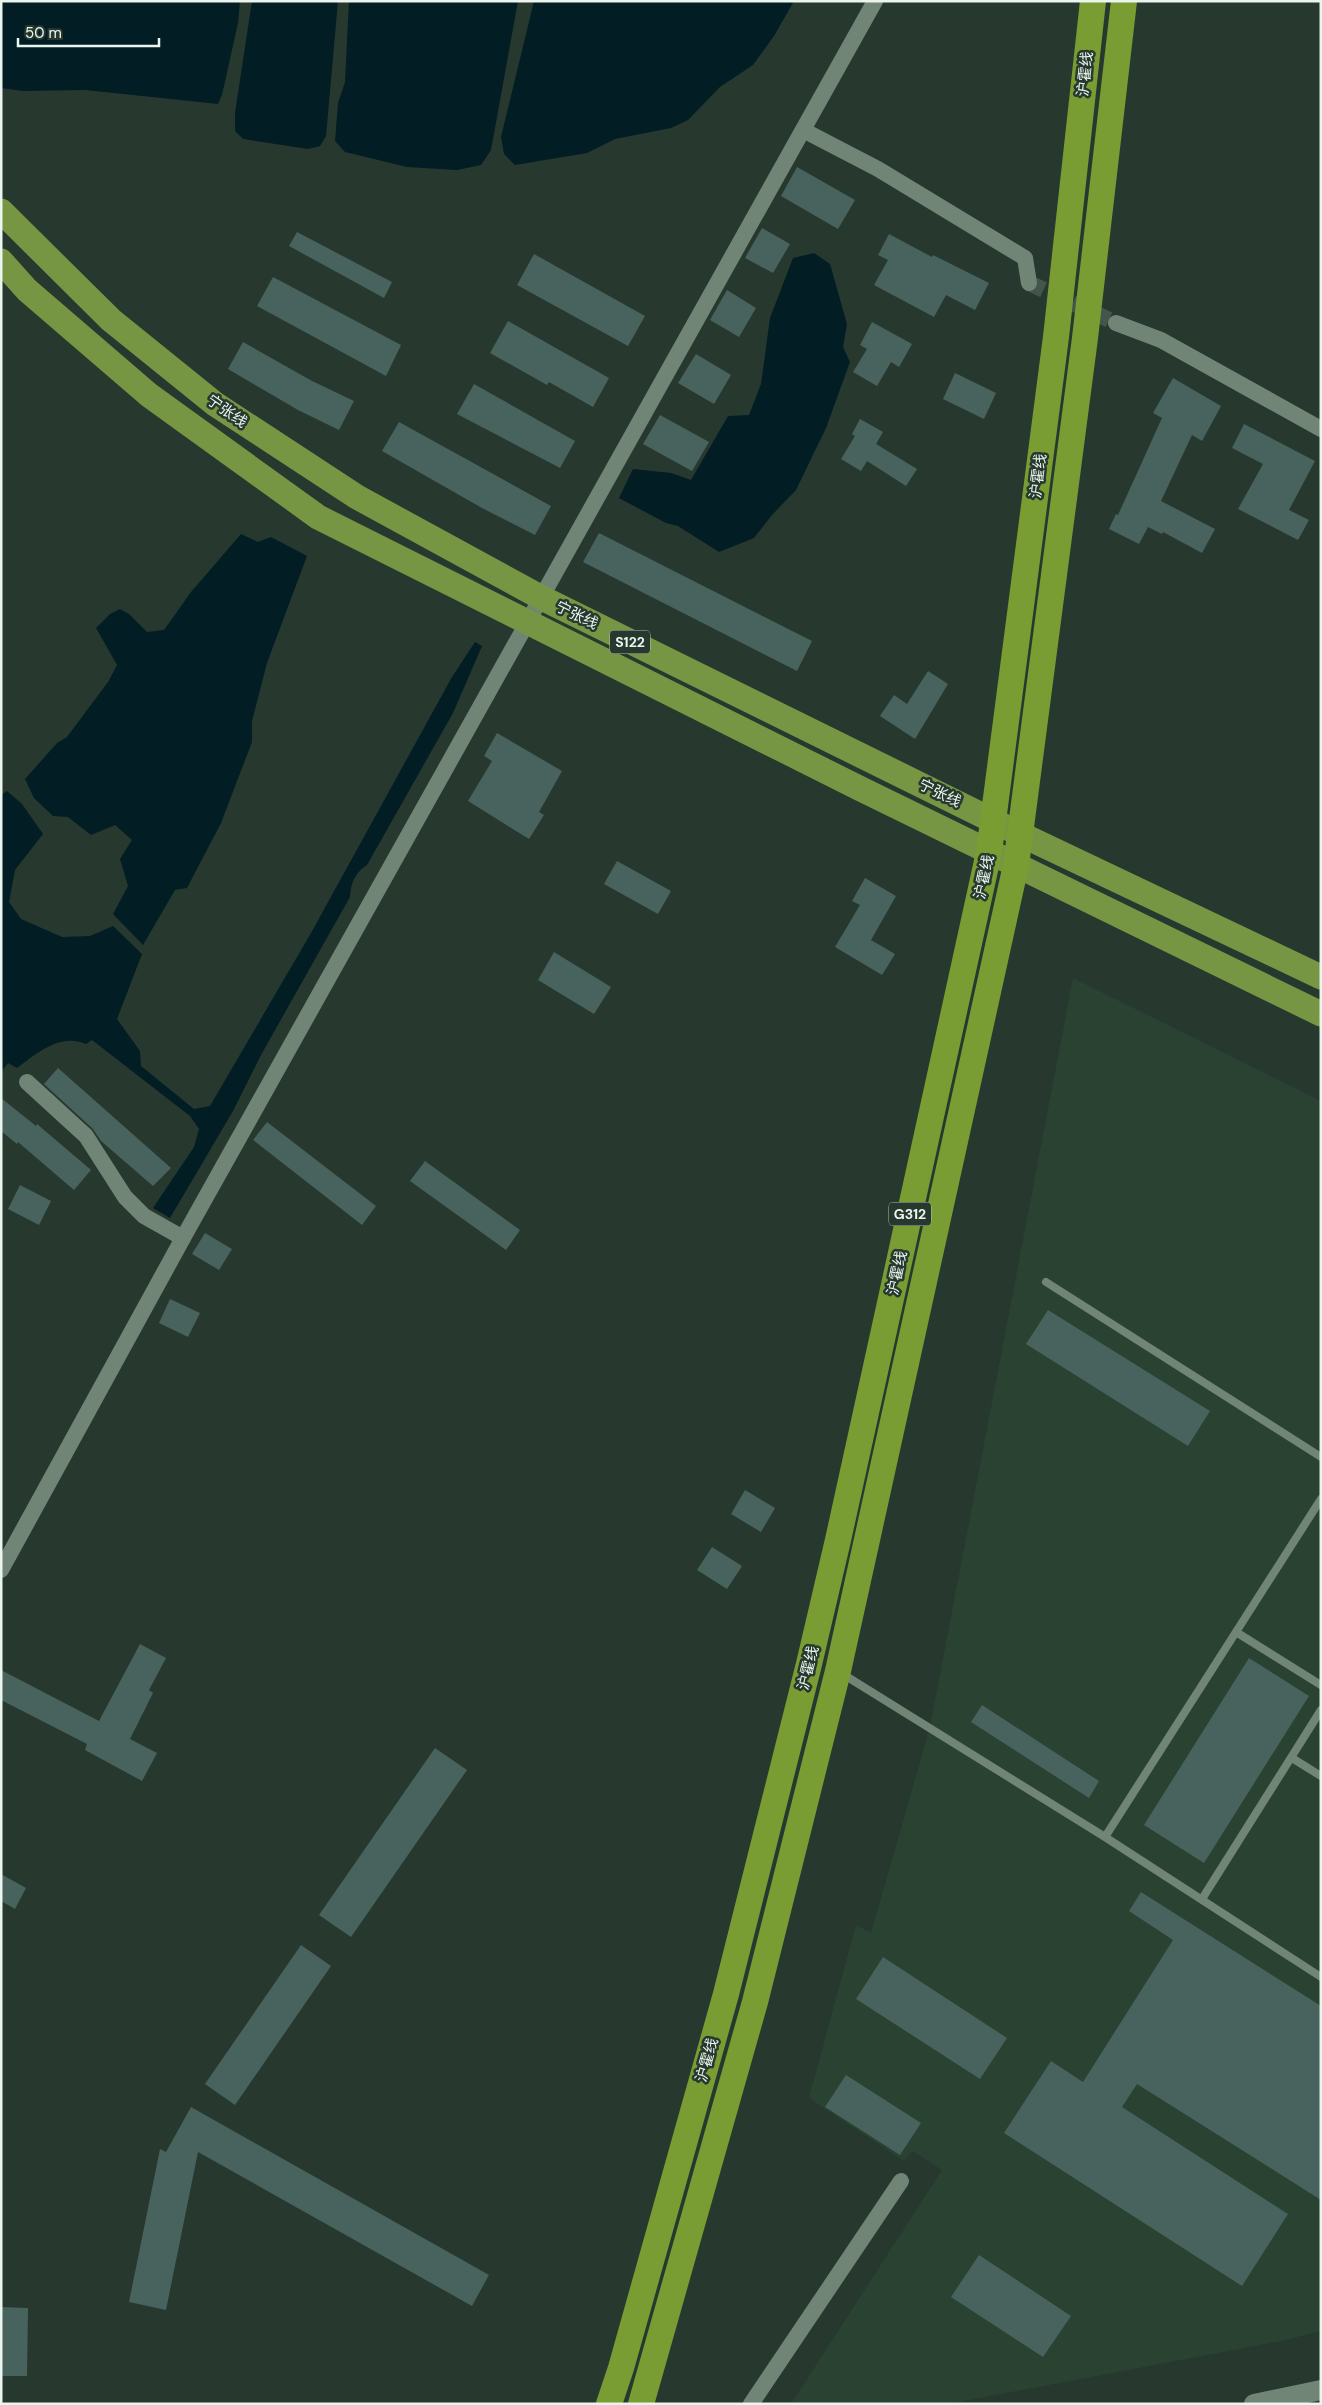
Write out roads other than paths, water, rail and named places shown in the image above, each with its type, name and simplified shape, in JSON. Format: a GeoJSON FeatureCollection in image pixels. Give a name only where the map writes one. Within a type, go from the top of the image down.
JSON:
{"type":"FeatureCollection","features":[{"type":"Feature","properties":{"kind":"highway","name":"沪霍线"},"geometry":{"type":"LineString","coordinates":[[609,2404],[621,2368],[726,1994],[809,1664],[989,852],[1056,337],[1093,1]]}},
{"type":"Feature","properties":{"kind":"highway","name":"沪霍线"},"geometry":{"type":"LineString","coordinates":[[641,2404],[755,2002],[838,1671],[1016,865],[1085,338],[1124,1]]}},
{"type":"Feature","properties":{"kind":"highway"},"geometry":{"type":"LineString","coordinates":[[809,1664],[838,1671]]}},
{"type":"Feature","properties":{"kind":"main road","name":"宁张线"},"geometry":{"type":"LineString","coordinates":[[1,211],[111,320],[215,404],[357,497],[542,598],[1020,834],[1321,977]]}},
{"type":"Feature","properties":{"kind":"main road","name":"宁张线"},"geometry":{"type":"LineString","coordinates":[[1,260],[27,290],[149,395],[318,516],[989,852],[1321,1014]]}},
{"type":"Feature","properties":{"kind":"street"},"geometry":{"type":"LineString","coordinates":[[1,1570],[183,1238],[875,1]]}},
{"type":"Feature","properties":{"kind":"street"},"geometry":{"type":"LineString","coordinates":[[803,130],[878,169],[1025,258],[1029,283]]}},
{"type":"Feature","properties":{"kind":"street"},"geometry":{"type":"LineString","coordinates":[[1116,323],[1161,340],[1321,430]]}},
{"type":"Feature","properties":{"kind":"street"},"geometry":{"type":"LineString","coordinates":[[27,1082],[86,1136],[125,1197],[144,1216],[183,1238]]}},
{"type":"Feature","properties":{"kind":"street"},"geometry":{"type":"LineString","coordinates":[[751,2404],[901,2180]]}},
{"type":"Feature","properties":{"kind":"street"},"geometry":{"type":"LineString","coordinates":[[1254,2404],[1321,2390]]}},
{"type":"Feature","properties":{"kind":"lane"},"geometry":{"type":"LineString","coordinates":[[1046,1282],[1321,1457]]}},
{"type":"Feature","properties":{"kind":"lane"},"geometry":{"type":"LineString","coordinates":[[1105,1837],[1321,1499]]}},
{"type":"Feature","properties":{"kind":"lane"},"geometry":{"type":"LineString","coordinates":[[1236,1632],[1321,1685]]}},
{"type":"Feature","properties":{"kind":"lane"},"geometry":{"type":"LineString","coordinates":[[838,1671],[1105,1837],[1321,1977]]}},
{"type":"Feature","properties":{"kind":"lane"},"geometry":{"type":"LineString","coordinates":[[1202,1900],[1321,1710]]}},
{"type":"Feature","properties":{"kind":"lane"},"geometry":{"type":"LineString","coordinates":[[1292,1758],[1321,1776]]}},
{"type":"Feature","properties":{"kind":"water"},"geometry":{"type":"Polygon","coordinates":[[[1,1],[240,1],[238,23],[222,95],[218,104],[85,90],[23,91],[1,88],[1,1]]]}},
{"type":"Feature","properties":{"kind":"water"},"geometry":{"type":"Polygon","coordinates":[[[252,1],[338,1],[326,136],[320,146],[308,149],[243,139],[235,131],[235,113],[252,1]]]}},
{"type":"Feature","properties":{"kind":"water"},"geometry":{"type":"Polygon","coordinates":[[[349,1],[518,1],[491,150],[481,165],[457,170],[407,167],[345,152],[335,141],[338,103],[345,82],[349,1]]]}},
{"type":"Feature","properties":{"kind":"water"},"geometry":{"type":"Polygon","coordinates":[[[534,1],[794,1],[774,36],[753,65],[720,87],[688,120],[671,128],[615,139],[587,153],[515,165],[504,154],[501,137],[534,1]]]}},
{"type":"Feature","properties":{"kind":"water"},"geometry":{"type":"Polygon","coordinates":[[[814,253],[830,264],[847,324],[843,347],[850,362],[826,428],[796,490],[772,515],[754,538],[719,552],[678,526],[666,523],[619,498],[633,469],[671,473],[691,480],[728,416],[749,415],[761,384],[770,318],[793,258],[814,253]]]}},
{"type":"Feature","properties":{"kind":"water"},"geometry":{"type":"Polygon","coordinates":[[[241,534],[258,542],[271,537],[307,556],[267,663],[252,721],[252,742],[221,823],[187,888],[175,890],[143,945],[113,914],[128,886],[120,859],[132,840],[115,825],[91,835],[68,817],[53,816],[34,798],[25,779],[57,743],[67,737],[108,682],[117,665],[96,628],[110,614],[120,609],[129,614],[147,632],[164,630],[191,592],[241,534]]]}},
{"type":"Feature","properties":{"kind":"water"},"geometry":{"type":"Polygon","coordinates":[[[475,642],[482,646],[453,713],[367,865],[354,878],[350,897],[261,1055],[233,1111],[170,1218],[153,1208],[194,1147],[199,1129],[190,1116],[92,1040],[86,1044],[67,1041],[49,1046],[17,1068],[8,1063],[1,1072],[1,795],[7,791],[22,804],[43,834],[15,870],[9,902],[21,919],[62,937],[90,936],[113,926],[142,954],[117,1019],[140,1051],[141,1066],[194,1109],[210,1106],[311,933],[452,677],[475,642]]]}},
{"type":"Feature","properties":{"kind":"tunnel"},"geometry":{"type":"LineString","coordinates":[[1029,283],[1116,323]]}}]}
